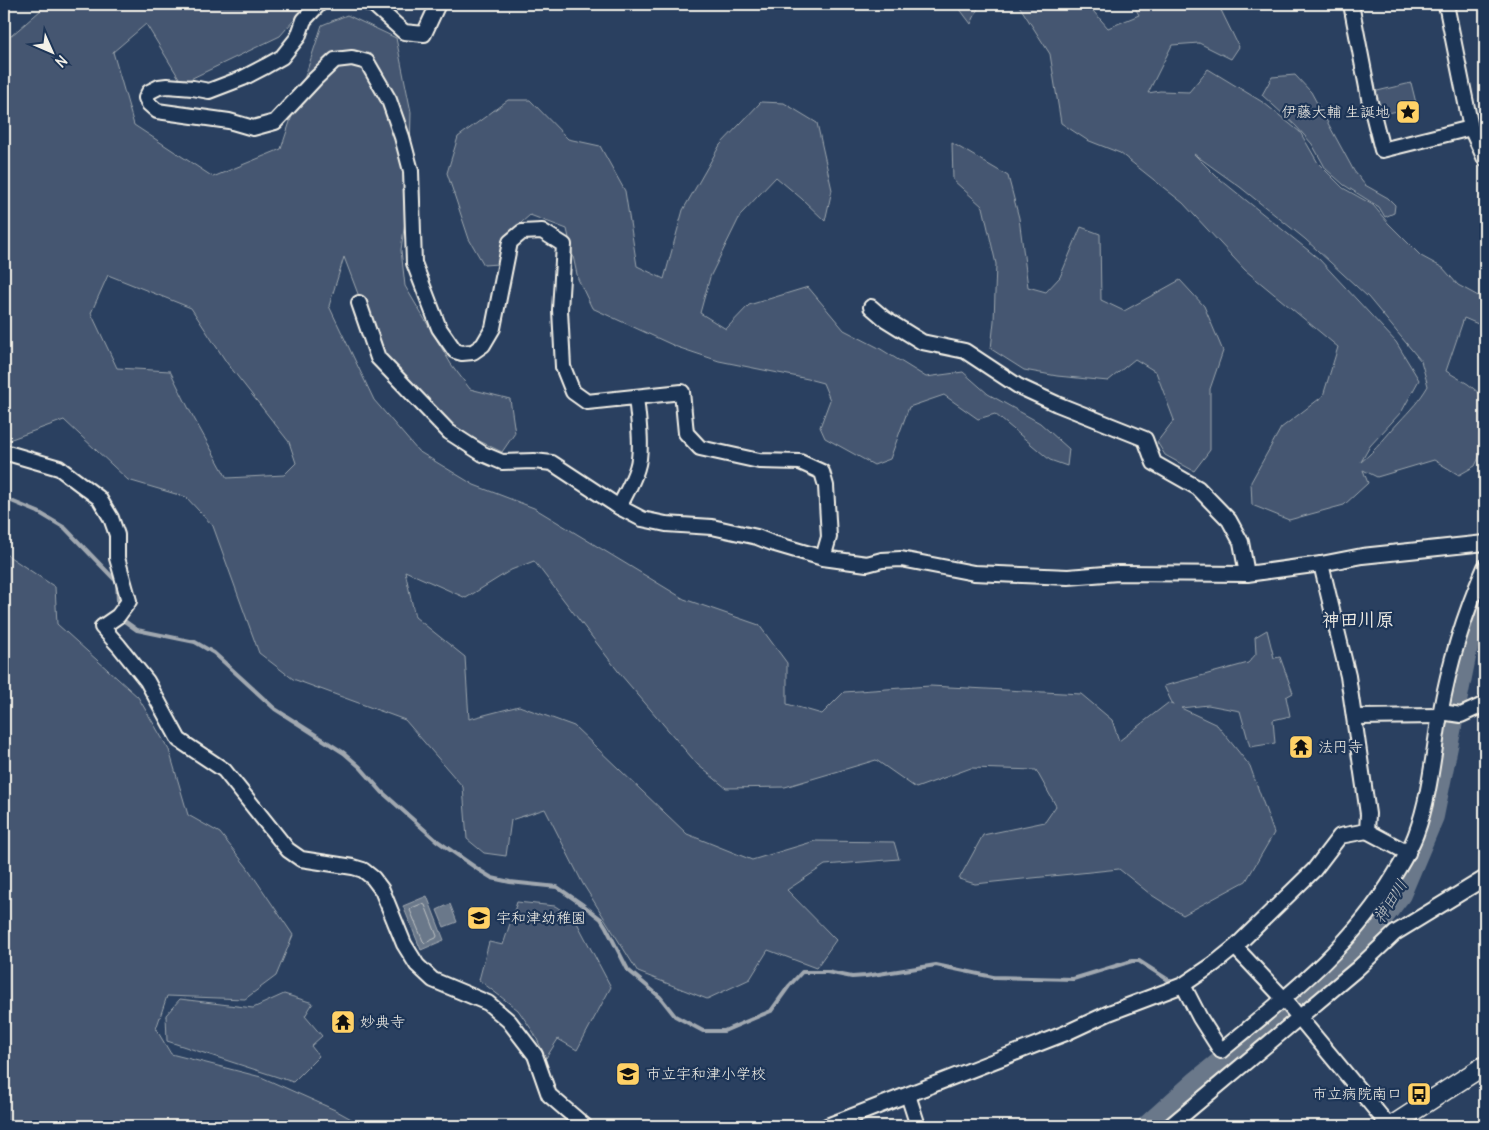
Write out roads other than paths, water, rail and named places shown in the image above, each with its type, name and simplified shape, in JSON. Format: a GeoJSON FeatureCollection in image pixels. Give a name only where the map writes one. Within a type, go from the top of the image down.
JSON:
{"type":"FeatureCollection","features":[{"type":"Feature","properties":{"kind":"street"},"geometry":{"type":"LineString","coordinates":[[319,4],[304,20],[298,36],[282,56],[266,66],[243,78],[209,91],[193,88],[159,87],[149,92],[146,98],[149,104],[157,111],[230,121],[252,128],[275,122],[335,60],[352,58],[367,62],[389,100],[411,171],[414,263],[439,328],[455,351],[462,353],[473,352],[483,345],[493,328],[510,242],[522,232],[542,232],[564,245],[560,310],[564,367],[573,392],[587,402],[682,392],[686,433],[700,448],[759,461],[800,462],[822,472],[826,486],[829,537],[823,558]]}},
{"type":"Feature","properties":{"kind":"street"},"geometry":{"type":"LineString","coordinates":[[370,4],[374,5],[404,32],[424,34],[438,4]]}},
{"type":"Feature","properties":{"kind":"street"},"geometry":{"type":"LineString","coordinates":[[1351,4],[1382,150],[1471,128]]}},
{"type":"Feature","properties":{"kind":"street"},"geometry":{"type":"LineString","coordinates":[[1446,4],[1471,128],[1485,159]]}},
{"type":"Feature","properties":{"kind":"street"},"geometry":{"type":"LineString","coordinates":[[359,303],[378,358],[449,432],[483,454],[502,462],[534,461],[552,463],[618,507],[642,519],[666,524],[712,527],[757,537],[823,558],[867,564],[901,558],[974,573],[1068,577],[1118,573],[1247,574],[1321,564],[1362,556],[1485,543]]}},
{"type":"Feature","properties":{"kind":"street"},"geometry":{"type":"LineString","coordinates":[[871,307],[885,319],[922,342],[965,351],[1018,386],[1145,439],[1154,463],[1198,488],[1229,520],[1241,542],[1247,574]]}},
{"type":"Feature","properties":{"kind":"street"},"geometry":{"type":"LineString","coordinates":[[618,507],[638,466],[639,438],[636,397]]}},
{"type":"Feature","properties":{"kind":"street"},"geometry":{"type":"LineString","coordinates":[[4,452],[59,468],[99,498],[111,518],[116,535],[117,558],[129,601],[121,613],[102,627],[147,681],[179,740],[224,770],[288,850],[300,859],[353,867],[363,870],[373,878],[382,890],[404,944],[417,965],[433,980],[488,1003],[509,1021],[534,1055],[549,1095],[585,1126]]}},
{"type":"Feature","properties":{"kind":"street"},"geometry":{"type":"LineString","coordinates":[[1321,564],[1348,676],[1368,814],[1367,831]]}},
{"type":"Feature","properties":{"kind":"street"},"geometry":{"type":"LineString","coordinates":[[1183,985],[1220,1051],[1285,1001],[1330,957],[1363,921],[1387,888],[1408,853],[1416,834],[1428,790],[1455,647],[1469,603],[1485,567]]}},
{"type":"Feature","properties":{"kind":"street"},"geometry":{"type":"LineString","coordinates":[[1355,717],[1442,713],[1461,715],[1485,704]]}},
{"type":"Feature","properties":{"kind":"street"},"geometry":{"type":"LineString","coordinates":[[827,1126],[1066,1033],[1109,1013],[1183,985],[1235,947],[1314,870],[1340,836],[1367,831],[1408,853]]}},
{"type":"Feature","properties":{"kind":"street"},"geometry":{"type":"LineString","coordinates":[[1170,1126],[1297,1016],[1358,969],[1395,933],[1485,878]]}},
{"type":"Feature","properties":{"kind":"street"},"geometry":{"type":"LineString","coordinates":[[1235,947],[1285,1001],[1390,1126],[1485,1064]]}},
{"type":"Feature","properties":{"kind":"street"},"geometry":{"type":"LineString","coordinates":[[908,1095],[918,1126]]}},
{"type":"Feature","properties":{"kind":"water"},"geometry":{"type":"Polygon","coordinates":[[[427,896],[444,940],[421,950],[403,906],[427,896]]]}},
{"type":"Feature","properties":{"kind":"water"},"geometry":{"type":"Polygon","coordinates":[[[450,904],[457,922],[444,927],[437,910],[450,904]]]}},
{"type":"Feature","properties":{"kind":"waterway"},"geometry":{"type":"LineString","coordinates":[[4,498],[38,512],[65,528],[117,582],[120,609]]}},
{"type":"Feature","properties":{"kind":"waterway","name":"神田川"},"geometry":{"type":"LineString","coordinates":[[1149,1126],[1198,1082],[1309,991],[1370,932],[1399,894],[1432,816],[1467,642],[1485,586]]}},
{"type":"Feature","properties":{"kind":"waterway"},"geometry":{"type":"LineString","coordinates":[[122,615],[123,620],[137,630],[195,642],[214,653],[275,709],[344,753],[360,767],[382,792],[436,840],[479,870],[492,878],[510,882],[557,887],[583,905],[601,919],[628,970],[660,997],[675,1016],[703,1031],[724,1031],[771,1011],[802,972],[827,972],[852,977],[936,965],[993,977],[1073,979],[1132,961],[1139,961],[1170,981]]}},
{"type":"Feature","properties":{"kind":"place","name":"伊藤大輔 生誕地"},"geometry":{"type":"Point","coordinates":[1408,112]}},
{"type":"Feature","properties":{"kind":"place","name":"法円寺"},"geometry":{"type":"Point","coordinates":[1301,747]}},
{"type":"Feature","properties":{"kind":"place","name":"宇和津幼稚園"},"geometry":{"type":"Point","coordinates":[479,918]}},
{"type":"Feature","properties":{"kind":"place","name":"妙典寺"},"geometry":{"type":"Point","coordinates":[343,1022]}},
{"type":"Feature","properties":{"kind":"place","name":"市立宇和津小学校"},"geometry":{"type":"Point","coordinates":[628,1074]}},
{"type":"Feature","properties":{"kind":"place","name":"市立病院南口"},"geometry":{"type":"Point","coordinates":[1419,1094]}},
{"type":"Feature","properties":{"kind":"district","name":"神田川原"},"geometry":{"type":"Point","coordinates":[1358,620]}}]}
